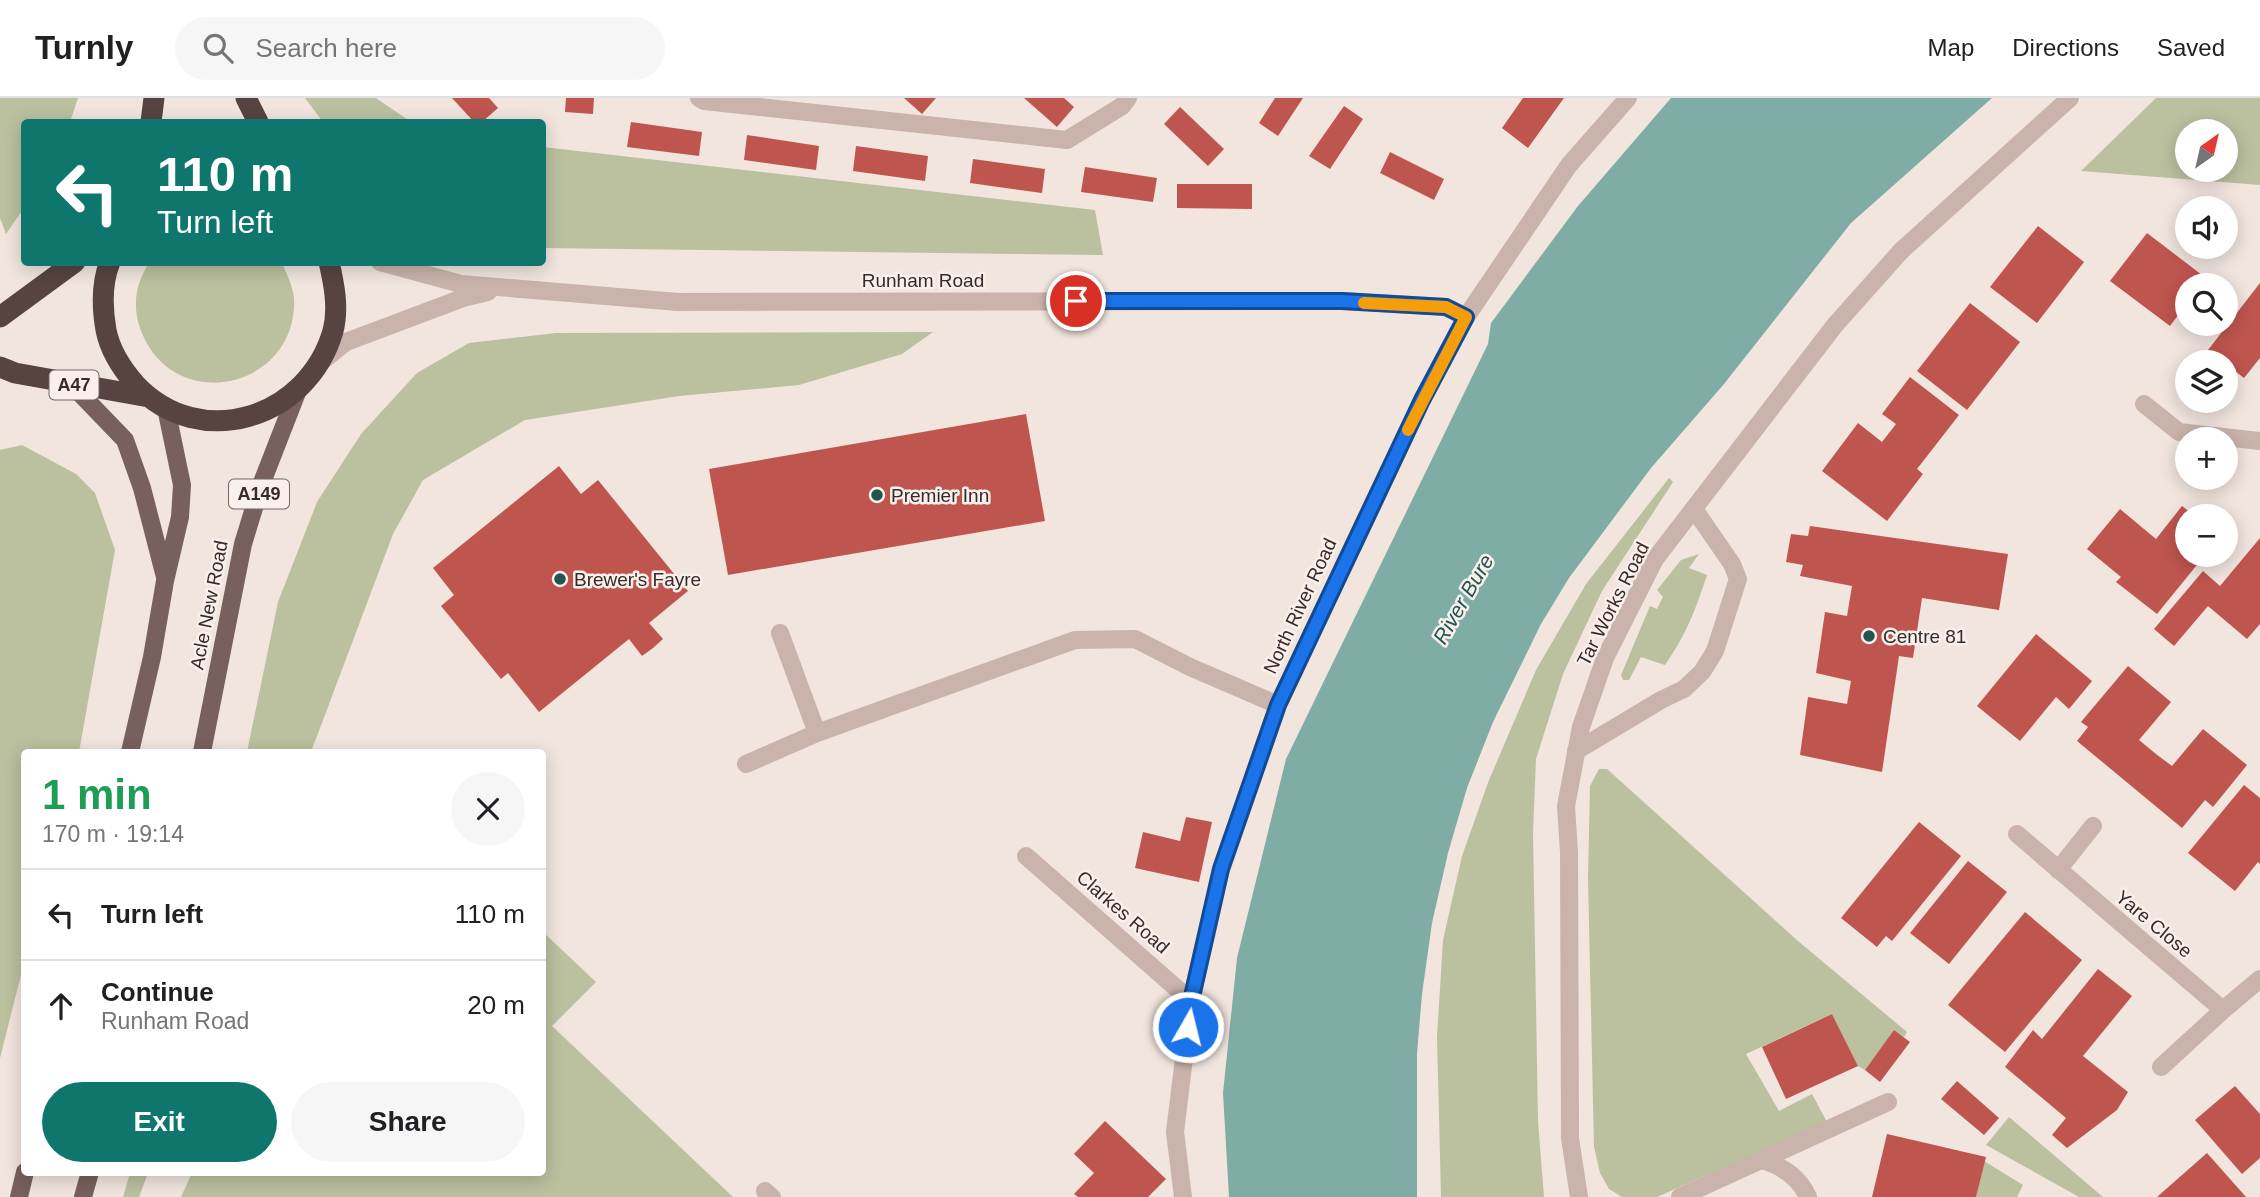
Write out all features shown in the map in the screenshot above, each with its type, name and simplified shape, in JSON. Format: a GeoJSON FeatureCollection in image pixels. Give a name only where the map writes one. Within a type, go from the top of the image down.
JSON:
{"type":"FeatureCollection","features":[{"type":"Feature","properties":{"kind":"highway"},"geometry":{"type":"LineString","coordinates":[[151,119],[153,98]]}},
{"type":"Feature","properties":{"kind":"highway"},"geometry":{"type":"LineString","coordinates":[[246,98],[256,119]]}},
{"type":"Feature","properties":{"kind":"highway"},"geometry":{"type":"LineString","coordinates":[[0,317],[70,266]]}},
{"type":"Feature","properties":{"kind":"highway"},"geometry":{"type":"LineString","coordinates":[[108,266],[102,307],[108,341],[124,372],[157,403],[192,418],[221,420],[249,417],[275,407],[299,390],[321,362],[334,328],[336,292],[330,266]]}},
{"type":"Feature","properties":{"kind":"highway","name":"A47"},"geometry":{"type":"LineString","coordinates":[[0,367],[15,373],[157,403]]}},
{"type":"Feature","properties":{"kind":"main road"},"geometry":{"type":"LineString","coordinates":[[71,384],[125,440],[142,488],[165,581]]}},
{"type":"Feature","properties":{"kind":"main road","name":"Acle New Road"},"geometry":{"type":"LineString","coordinates":[[203,749],[243,544],[261,485],[299,390]]}},
{"type":"Feature","properties":{"kind":"main road"},"geometry":{"type":"LineString","coordinates":[[131,749],[180,517],[182,485],[157,403]]}},
{"type":"Feature","properties":{"kind":"main road"},"geometry":{"type":"LineString","coordinates":[[19,1197],[24,1176]]}},
{"type":"Feature","properties":{"kind":"main road"},"geometry":{"type":"LineString","coordinates":[[83,1197],[89,1176]]}},
{"type":"Feature","properties":{"kind":"street"},"geometry":{"type":"LineString","coordinates":[[699,98],[704,101],[1067,140],[1122,106],[1128,98]]}},
{"type":"Feature","properties":{"kind":"street","name":"North River Road"},"geometry":{"type":"LineString","coordinates":[[1183,1197],[1175,1132],[1191,1001],[1221,869],[1278,705],[1422,400],[1466,317],[1569,164],[1628,98]]}},
{"type":"Feature","properties":{"kind":"street","name":"Tar Works Road"},"geometry":{"type":"LineString","coordinates":[[1579,1197],[1570,1138],[1569,852],[1566,806],[1581,727],[1605,658],[1655,559],[1835,325],[1900,251],[2070,98]]}},
{"type":"Feature","properties":{"kind":"street","name":"Runham Road"},"geometry":{"type":"LineString","coordinates":[[395,266],[461,284],[678,302],[1342,301],[1446,307],[1466,317]]}},
{"type":"Feature","properties":{"kind":"street","name":"Runham Road"},"geometry":{"type":"LineString","coordinates":[[321,362],[346,342],[463,298],[505,289]]}},
{"type":"Feature","properties":{"kind":"street"},"geometry":{"type":"LineString","coordinates":[[2144,404],[2179,432],[2260,441]]}},
{"type":"Feature","properties":{"kind":"street"},"geometry":{"type":"LineString","coordinates":[[1576,751],[1684,689],[1702,672],[1715,651],[1738,579],[1732,564],[1694,509]]}},
{"type":"Feature","properties":{"kind":"street"},"geometry":{"type":"LineString","coordinates":[[780,633],[817,733]]}},
{"type":"Feature","properties":{"kind":"street"},"geometry":{"type":"LineString","coordinates":[[746,764],[817,733],[1075,640],[1135,639],[1190,667],[1278,705]]}},
{"type":"Feature","properties":{"kind":"street"},"geometry":{"type":"LineString","coordinates":[[2058,870],[2093,826]]}},
{"type":"Feature","properties":{"kind":"street","name":"Yare Close"},"geometry":{"type":"LineString","coordinates":[[2017,834],[2223,1010]]}},
{"type":"Feature","properties":{"kind":"street","name":"Clarkes Road"},"geometry":{"type":"LineString","coordinates":[[1027,856],[1191,1001]]}},
{"type":"Feature","properties":{"kind":"street"},"geometry":{"type":"LineString","coordinates":[[2161,1067],[2260,979]]}},
{"type":"Feature","properties":{"kind":"street"},"geometry":{"type":"LineString","coordinates":[[1680,1197],[1888,1102]]}},
{"type":"Feature","properties":{"kind":"street"},"geometry":{"type":"LineString","coordinates":[[1762,1160],[1779,1165],[1791,1174],[1804,1188],[1808,1197]]}},
{"type":"Feature","properties":{"kind":"green space"},"geometry":{"type":"Polygon","coordinates":[[[0,98],[78,98],[71,119],[21,119],[21,212],[6,234],[0,218],[0,98]]]}},
{"type":"Feature","properties":{"kind":"green space"},"geometry":{"type":"Polygon","coordinates":[[[305,98],[376,98],[407,119],[321,119],[305,98]]]}},
{"type":"Feature","properties":{"kind":"green space"},"geometry":{"type":"Polygon","coordinates":[[[2156,98],[2260,98],[2260,185],[2222,182],[2238,182],[2238,119],[2175,119],[2175,178],[2081,171],[2156,98]]]}},
{"type":"Feature","properties":{"kind":"green space"},"geometry":{"type":"Polygon","coordinates":[[[546,147],[1095,210],[1103,255],[546,248],[546,147]]]}},
{"type":"Feature","properties":{"kind":"green space"},"geometry":{"type":"Polygon","coordinates":[[[147,266],[283,266],[294,298],[290,329],[276,354],[255,371],[230,381],[203,382],[178,374],[156,356],[140,328],[136,311],[141,278],[147,266]]]}},
{"type":"Feature","properties":{"kind":"green space"},"geometry":{"type":"Polygon","coordinates":[[[933,332],[902,354],[799,385],[679,396],[525,420],[423,480],[393,534],[312,749],[248,749],[278,602],[317,502],[361,434],[417,373],[469,343],[556,333],[933,332]]]}},
{"type":"Feature","properties":{"kind":"green space"},"geometry":{"type":"Polygon","coordinates":[[[22,445],[76,474],[95,493],[115,550],[80,749],[21,749],[21,975],[0,1058],[0,450],[22,445]]]}},
{"type":"Feature","properties":{"kind":"green space"},"geometry":{"type":"Polygon","coordinates":[[[1669,478],[1673,482],[1602,591],[1563,674],[1536,759],[1533,833],[1538,1121],[1544,1197],[1441,1197],[1437,1037],[1443,940],[1462,856],[1489,780],[1536,670],[1586,584],[1669,478]]]}},
{"type":"Feature","properties":{"kind":"green space"},"geometry":{"type":"Polygon","coordinates":[[[1699,554],[1689,568],[1707,575],[1690,622],[1673,653],[1665,665],[1641,657],[1629,680],[1623,680],[1621,675],[1650,606],[1657,609],[1663,597],[1657,590],[1681,560],[1699,554]]]}},
{"type":"Feature","properties":{"kind":"green space"},"geometry":{"type":"Polygon","coordinates":[[[1599,769],[1607,769],[1798,941],[1907,1032],[1904,1037],[1894,1031],[1865,1070],[1858,1066],[1832,1014],[1746,1054],[1779,1111],[1812,1094],[1827,1122],[1657,1197],[1622,1197],[1609,1189],[1600,1173],[1594,1147],[1588,878],[1590,786],[1599,769]]]}},
{"type":"Feature","properties":{"kind":"green space"},"geometry":{"type":"Polygon","coordinates":[[[546,935],[596,982],[552,1026],[733,1197],[181,1197],[191,1176],[546,1176],[546,935]]]}},
{"type":"Feature","properties":{"kind":"green space"},"geometry":{"type":"Polygon","coordinates":[[[2009,1117],[2103,1197],[2079,1197],[1986,1145],[2009,1117]]]}},
{"type":"Feature","properties":{"kind":"green space"},"geometry":{"type":"Polygon","coordinates":[[[1984,1161],[2023,1185],[2017,1197],[1976,1197],[1984,1161]]]}},
{"type":"Feature","properties":{"kind":"green space"},"geometry":{"type":"Polygon","coordinates":[[[129,1176],[147,1176],[139,1197],[123,1197],[129,1176]]]}},
{"type":"Feature","properties":{"kind":"water","name":"River Bure"},"geometry":{"type":"Polygon","coordinates":[[[1671,98],[1992,98],[1851,223],[1724,384],[1651,468],[1569,578],[1541,624],[1493,722],[1467,788],[1432,923],[1417,1054],[1417,1197],[1229,1197],[1223,1093],[1237,958],[1286,759],[1488,344],[1491,323],[1578,206],[1671,98]]]}},
{"type":"Feature","properties":{"kind":"building"},"geometry":{"type":"Polygon","coordinates":[[[452,98],[489,98],[498,108],[485,119],[471,119],[452,98]]]}},
{"type":"Feature","properties":{"kind":"building"},"geometry":{"type":"Polygon","coordinates":[[[566,98],[594,98],[593,114],[565,112],[566,98]]]}},
{"type":"Feature","properties":{"kind":"building"},"geometry":{"type":"Polygon","coordinates":[[[904,98],[936,98],[922,114],[904,98]]]}},
{"type":"Feature","properties":{"kind":"building"},"geometry":{"type":"Polygon","coordinates":[[[1024,98],[1064,98],[1074,107],[1057,127],[1024,98]]]}},
{"type":"Feature","properties":{"kind":"building"},"geometry":{"type":"Polygon","coordinates":[[[1275,98],[1303,98],[1278,136],[1259,123],[1275,98]]]}},
{"type":"Feature","properties":{"kind":"building"},"geometry":{"type":"Polygon","coordinates":[[[1523,98],[1564,98],[1528,148],[1502,128],[1523,98]]]}},
{"type":"Feature","properties":{"kind":"building"},"geometry":{"type":"Polygon","coordinates":[[[1344,106],[1363,119],[1330,169],[1309,156],[1344,106]]]}},
{"type":"Feature","properties":{"kind":"building"},"geometry":{"type":"Polygon","coordinates":[[[1180,107],[1224,149],[1208,166],[1164,124],[1180,107]]]}},
{"type":"Feature","properties":{"kind":"building"},"geometry":{"type":"Polygon","coordinates":[[[631,122],[702,132],[699,156],[627,147],[631,122]]]}},
{"type":"Feature","properties":{"kind":"building"},"geometry":{"type":"Polygon","coordinates":[[[747,135],[819,146],[816,170],[744,160],[747,135]]]}},
{"type":"Feature","properties":{"kind":"building"},"geometry":{"type":"Polygon","coordinates":[[[856,146],[928,156],[925,181],[853,171],[856,146]]]}},
{"type":"Feature","properties":{"kind":"building"},"geometry":{"type":"Polygon","coordinates":[[[1390,152],[1444,179],[1434,200],[1380,173],[1390,152]]]}},
{"type":"Feature","properties":{"kind":"building"},"geometry":{"type":"Polygon","coordinates":[[[973,159],[1045,169],[1042,193],[970,183],[973,159]]]}},
{"type":"Feature","properties":{"kind":"building"},"geometry":{"type":"Polygon","coordinates":[[[1085,167],[1157,178],[1153,202],[1081,192],[1085,167]]]}},
{"type":"Feature","properties":{"kind":"building"},"geometry":{"type":"Polygon","coordinates":[[[1177,184],[1252,184],[1252,209],[1177,208],[1177,184]]]}},
{"type":"Feature","properties":{"kind":"building"},"geometry":{"type":"Polygon","coordinates":[[[2038,226],[2084,262],[2037,323],[1990,287],[2038,226]]]}},
{"type":"Feature","properties":{"kind":"building"},"geometry":{"type":"Polygon","coordinates":[[[2147,233],[2175,254],[2175,259],[2181,259],[2199,273],[2175,273],[2175,319],[2170,326],[2110,281],[2147,233]]]}},
{"type":"Feature","properties":{"kind":"building"},"geometry":{"type":"Polygon","coordinates":[[[2260,283],[2260,358],[2244,378],[2238,373],[2238,350],[2208,350],[2219,336],[2238,336],[2238,311],[2260,283]]]}},
{"type":"Feature","properties":{"kind":"building"},"geometry":{"type":"Polygon","coordinates":[[[1970,303],[2020,342],[1967,410],[1917,371],[1970,303]]]}},
{"type":"Feature","properties":{"kind":"building"},"geometry":{"type":"Polygon","coordinates":[[[1910,377],[1959,415],[1917,469],[1923,474],[1887,521],[1822,471],[1858,423],[1882,442],[1896,424],[1882,414],[1910,377]]]}},
{"type":"Feature","properties":{"kind":"building","name":"Premier Inn"},"geometry":{"type":"Polygon","coordinates":[[[1026,414],[1045,521],[728,575],[709,469],[1026,414]]]}},
{"type":"Feature","properties":{"kind":"building","name":"Brewer's Fayre"},"geometry":{"type":"Polygon","coordinates":[[[559,466],[581,494],[598,480],[688,591],[649,623],[663,639],[653,648],[642,656],[629,639],[539,712],[508,673],[501,679],[441,606],[454,595],[433,568],[559,466]]]}},
{"type":"Feature","properties":{"kind":"building"},"geometry":{"type":"Polygon","coordinates":[[[2120,509],[2156,539],[2175,515],[2175,567],[2195,567],[2157,614],[2116,582],[2121,577],[2087,549],[2120,509]]]}},
{"type":"Feature","properties":{"kind":"building","name":"Centre 81"},"geometry":{"type":"Polygon","coordinates":[[[1810,526],[2008,554],[1999,610],[1922,598],[1913,658],[1899,656],[1882,772],[1800,755],[1808,697],[1847,704],[1851,681],[1816,673],[1825,612],[1847,616],[1852,586],[1800,576],[1803,565],[1786,562],[1791,534],[1808,536],[1810,526]]]}},
{"type":"Feature","properties":{"kind":"building"},"geometry":{"type":"Polygon","coordinates":[[[2260,538],[2260,624],[2247,639],[2208,606],[2174,646],[2154,629],[2203,571],[2220,586],[2260,538]]]}},
{"type":"Feature","properties":{"kind":"building"},"geometry":{"type":"Polygon","coordinates":[[[2036,634],[2092,681],[2069,709],[2056,697],[2020,741],[1977,706],[2036,634]]]}},
{"type":"Feature","properties":{"kind":"building"},"geometry":{"type":"Polygon","coordinates":[[[2128,666],[2171,702],[2139,740],[2172,766],[2203,729],[2247,765],[2213,807],[2205,800],[2182,828],[2077,741],[2088,727],[2081,722],[2128,666]]]}},
{"type":"Feature","properties":{"kind":"building"},"geometry":{"type":"Polygon","coordinates":[[[2244,785],[2260,798],[2260,864],[2258,862],[2235,891],[2188,853],[2244,785]]]}},
{"type":"Feature","properties":{"kind":"building"},"geometry":{"type":"Polygon","coordinates":[[[1186,817],[1212,822],[1199,882],[1135,868],[1143,832],[1180,841],[1186,817]]]}},
{"type":"Feature","properties":{"kind":"building"},"geometry":{"type":"Polygon","coordinates":[[[1919,822],[1961,856],[1892,941],[1886,936],[1877,947],[1841,918],[1919,822]]]}},
{"type":"Feature","properties":{"kind":"building"},"geometry":{"type":"Polygon","coordinates":[[[1968,861],[2007,892],[1949,964],[1910,933],[1968,861]]]}},
{"type":"Feature","properties":{"kind":"building"},"geometry":{"type":"Polygon","coordinates":[[[2025,912],[2082,960],[2005,1052],[1948,1005],[2025,912]]]}},
{"type":"Feature","properties":{"kind":"building"},"geometry":{"type":"Polygon","coordinates":[[[2098,969],[2132,996],[2083,1056],[2128,1092],[2117,1110],[2067,1148],[2052,1135],[2066,1118],[2005,1067],[2033,1030],[2042,1039],[2098,969]]]}},
{"type":"Feature","properties":{"kind":"building"},"geometry":{"type":"Polygon","coordinates":[[[1832,1014],[1858,1066],[1786,1099],[1762,1047],[1832,1014]]]}},
{"type":"Feature","properties":{"kind":"building"},"geometry":{"type":"Polygon","coordinates":[[[1894,1030],[1910,1042],[1880,1082],[1865,1070],[1894,1030]]]}},
{"type":"Feature","properties":{"kind":"building"},"geometry":{"type":"Polygon","coordinates":[[[1957,1081],[1999,1118],[1984,1135],[1941,1099],[1957,1081]]]}},
{"type":"Feature","properties":{"kind":"building"},"geometry":{"type":"Polygon","coordinates":[[[2235,1086],[2260,1114],[2260,1158],[2242,1174],[2195,1120],[2235,1086]]]}},
{"type":"Feature","properties":{"kind":"building"},"geometry":{"type":"Polygon","coordinates":[[[1105,1121],[1166,1179],[1148,1197],[1078,1197],[1074,1194],[1094,1173],[1074,1154],[1105,1121]]]}},
{"type":"Feature","properties":{"kind":"building"},"geometry":{"type":"Polygon","coordinates":[[[1887,1134],[1986,1157],[1976,1197],[1872,1197],[1887,1134]]]}},
{"type":"Feature","properties":{"kind":"building"},"geometry":{"type":"Polygon","coordinates":[[[2207,1153],[2246,1197],[2157,1197],[2207,1153]]]}},
{"type":"Feature","properties":{"kind":"slow traffic"},"geometry":{"type":"LineString","coordinates":[[1364,303],[1446,307],[1466,317],[1408,430]]}},
{"type":"Feature","properties":{"kind":"place","name":"Premier Inn"},"geometry":{"type":"Point","coordinates":[877,495]}},
{"type":"Feature","properties":{"kind":"place","name":"Brewer's Fayre"},"geometry":{"type":"Point","coordinates":[560,579]}},
{"type":"Feature","properties":{"kind":"place","name":"Centre 81"},"geometry":{"type":"Point","coordinates":[1869,636]}},
{"type":"Feature","properties":{"kind":"route"},"geometry":{"type":"LineString","coordinates":[[1076,301],[1342,301],[1446,307],[1466,317],[1373,501],[1278,705],[1221,869],[1191,1001],[1188,1027]]}}]}
